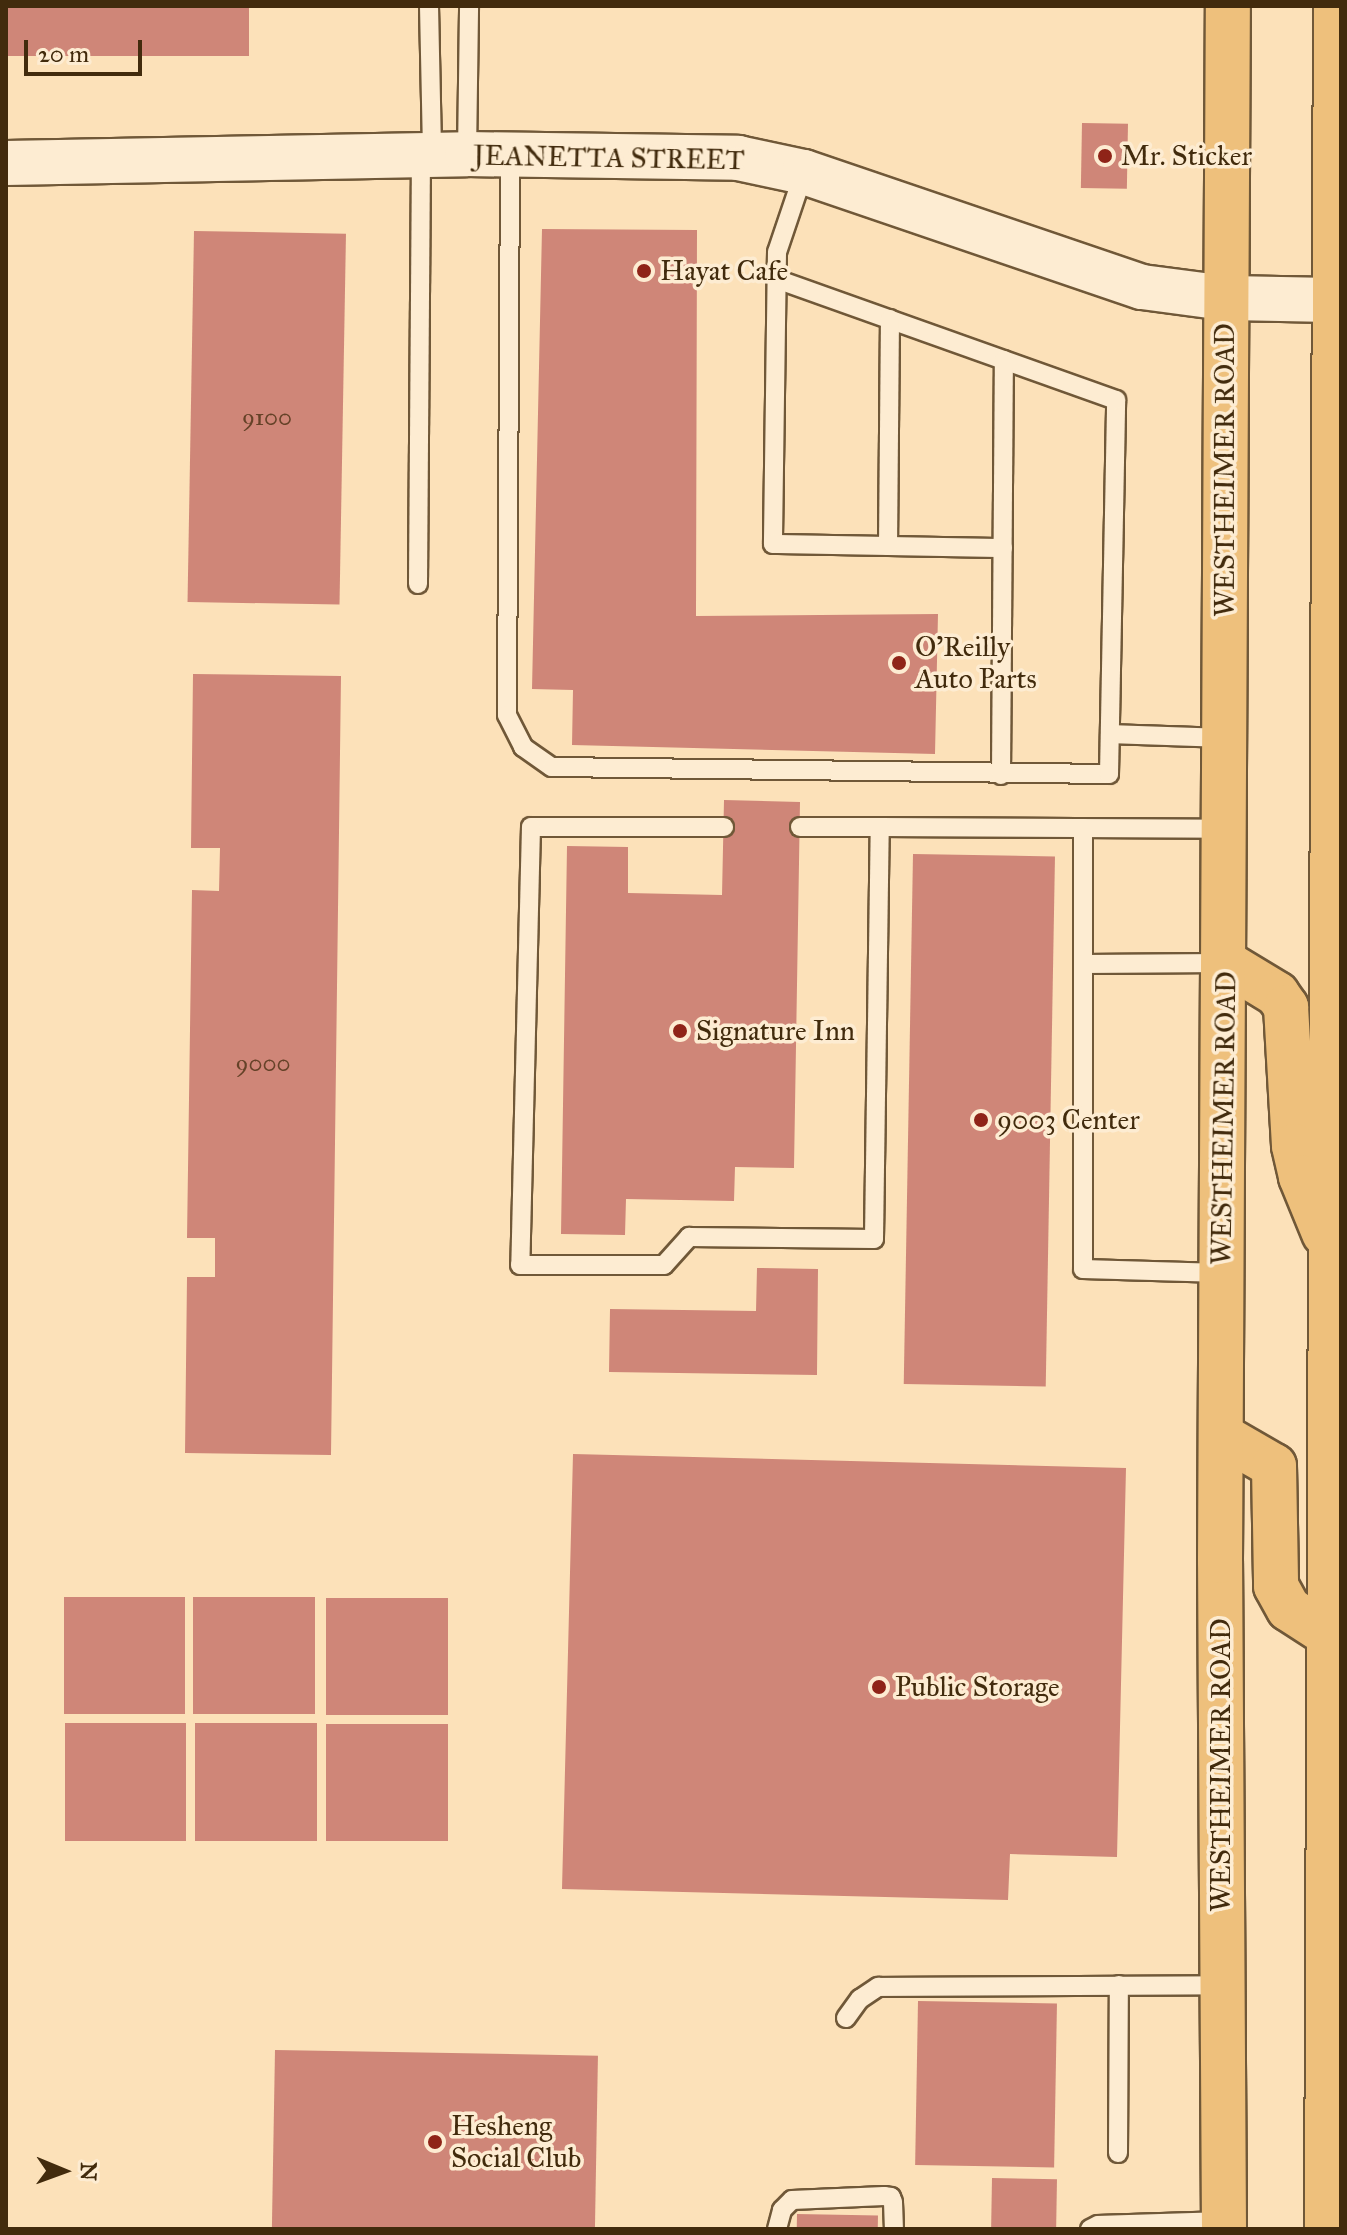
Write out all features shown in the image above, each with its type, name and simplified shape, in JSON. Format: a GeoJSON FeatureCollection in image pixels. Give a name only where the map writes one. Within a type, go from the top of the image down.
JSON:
{"type":"FeatureCollection","features":[{"type":"Feature","properties":{"kind":"main road","name":"WESTHEIMER ROAD"},"geometry":{"type":"LineString","coordinates":[[1224,2225],[1222,1273],[1226,963],[1224,738],[1228,6]]}},
{"type":"Feature","properties":{"kind":"main road"},"geometry":{"type":"LineString","coordinates":[[1327,2229],[1329,1635],[1336,1464],[1332,1254],[1338,300],[1336,6]]}},
{"type":"Feature","properties":{"kind":"main road"},"geometry":{"type":"LineString","coordinates":[[1226,963],[1277,994],[1286,1007],[1294,1146],[1301,1177],[1332,1254]]}},
{"type":"Feature","properties":{"kind":"main road"},"geometry":{"type":"LineString","coordinates":[[1222,1436],[1274,1466],[1276,1586],[1289,1609],[1329,1635]]}},
{"type":"Feature","properties":{"kind":"street","name":"JEANETTA STREET"},"geometry":{"type":"LineString","coordinates":[[6,163],[440,155],[738,158],[804,172],[1142,287],[1226,298],[1338,300]]}},
{"type":"Feature","properties":{"kind":"lane"},"geometry":{"type":"LineString","coordinates":[[418,584],[440,155],[429,6]]}},
{"type":"Feature","properties":{"kind":"lane"},"geometry":{"type":"LineString","coordinates":[[440,155],[469,6]]}},
{"type":"Feature","properties":{"kind":"lane"},"geometry":{"type":"LineString","coordinates":[[510,156],[507,715],[523,747],[552,767],[1109,774],[1116,400],[776,279]]}},
{"type":"Feature","properties":{"kind":"lane"},"geometry":{"type":"LineString","coordinates":[[804,172],[777,252],[773,544],[1003,548]]}},
{"type":"Feature","properties":{"kind":"lane"},"geometry":{"type":"LineString","coordinates":[[888,546],[890,319]]}},
{"type":"Feature","properties":{"kind":"lane"},"geometry":{"type":"LineString","coordinates":[[1001,775],[1004,360]]}},
{"type":"Feature","properties":{"kind":"lane"},"geometry":{"type":"LineString","coordinates":[[1110,734],[1224,738]]}},
{"type":"Feature","properties":{"kind":"lane"},"geometry":{"type":"LineString","coordinates":[[724,827],[531,827],[520,1265],[664,1265],[689,1237],[874,1239],[880,827]]}},
{"type":"Feature","properties":{"kind":"lane"},"geometry":{"type":"LineString","coordinates":[[800,827],[1225,829]]}},
{"type":"Feature","properties":{"kind":"lane"},"geometry":{"type":"LineString","coordinates":[[1083,828],[1083,1269],[1222,1273]]}},
{"type":"Feature","properties":{"kind":"lane"},"geometry":{"type":"LineString","coordinates":[[1084,964],[1226,963]]}},
{"type":"Feature","properties":{"kind":"lane"},"geometry":{"type":"LineString","coordinates":[[1118,2153],[1119,1985]]}},
{"type":"Feature","properties":{"kind":"lane"},"geometry":{"type":"LineString","coordinates":[[846,2018],[860,1999],[878,1987],[1222,1985]]}},
{"type":"Feature","properties":{"kind":"lane"},"geometry":{"type":"LineString","coordinates":[[777,2229],[782,2210],[792,2200],[884,2196],[891,2197],[893,2202],[894,2229]]}},
{"type":"Feature","properties":{"kind":"lane"},"geometry":{"type":"LineString","coordinates":[[1090,2229],[1098,2225],[1224,2225]]}},
{"type":"Feature","properties":{"kind":"building"},"geometry":{"type":"Polygon","coordinates":[[[6,6],[249,6],[249,56],[6,56],[6,6]]]}},
{"type":"Feature","properties":{"kind":"building","name":"Mr. Sticker"},"geometry":{"type":"Polygon","coordinates":[[[1082,123],[1128,124],[1127,189],[1081,188],[1082,123]]]}},
{"type":"Feature","properties":{"kind":"building"},"geometry":{"type":"Polygon","coordinates":[[[542,229],[697,230],[696,616],[938,614],[935,754],[572,745],[573,690],[532,689],[542,229]]]}},
{"type":"Feature","properties":{"kind":"building"},"geometry":{"type":"Polygon","coordinates":[[[194,231],[346,234],[340,605],[188,602],[194,231]]]}},
{"type":"Feature","properties":{"kind":"building"},"geometry":{"type":"Polygon","coordinates":[[[193,674],[341,676],[331,1455],[185,1453],[187,1277],[215,1277],[215,1238],[187,1238],[192,890],[219,891],[220,848],[191,848],[193,674]]]}},
{"type":"Feature","properties":{"kind":"building","name":"Signature Inn"},"geometry":{"type":"Polygon","coordinates":[[[724,800],[800,802],[794,1168],[735,1167],[734,1201],[626,1199],[625,1235],[561,1234],[567,846],[628,847],[628,893],[722,895],[724,800]]]}},
{"type":"Feature","properties":{"kind":"building","name":"9003 Center"},"geometry":{"type":"Polygon","coordinates":[[[913,854],[1055,856],[1046,1386],[904,1384],[913,854]]]}},
{"type":"Feature","properties":{"kind":"building"},"geometry":{"type":"Polygon","coordinates":[[[757,1268],[818,1269],[817,1375],[609,1372],[610,1309],[756,1311],[757,1268]]]}},
{"type":"Feature","properties":{"kind":"building"},"geometry":{"type":"Polygon","coordinates":[[[573,1454],[1126,1468],[1117,1857],[1010,1854],[1008,1900],[562,1889],[573,1454]]]}},
{"type":"Feature","properties":{"kind":"building"},"geometry":{"type":"Polygon","coordinates":[[[64,1597],[185,1597],[185,1714],[64,1714],[64,1597]]]}},
{"type":"Feature","properties":{"kind":"building"},"geometry":{"type":"Polygon","coordinates":[[[193,1597],[315,1597],[315,1714],[193,1714],[193,1597]]]}},
{"type":"Feature","properties":{"kind":"building"},"geometry":{"type":"Polygon","coordinates":[[[326,1598],[448,1598],[448,1715],[326,1715],[326,1598]]]}},
{"type":"Feature","properties":{"kind":"building"},"geometry":{"type":"Polygon","coordinates":[[[65,1723],[186,1723],[186,1841],[65,1841],[65,1723]]]}},
{"type":"Feature","properties":{"kind":"building"},"geometry":{"type":"Polygon","coordinates":[[[195,1723],[317,1723],[317,1841],[195,1841],[195,1723]]]}},
{"type":"Feature","properties":{"kind":"building"},"geometry":{"type":"Polygon","coordinates":[[[326,1724],[448,1724],[448,1841],[326,1841],[326,1724]]]}},
{"type":"Feature","properties":{"kind":"building"},"geometry":{"type":"Polygon","coordinates":[[[918,2001],[1057,2003],[1054,2167],[915,2165],[918,2001]]]}},
{"type":"Feature","properties":{"kind":"building","name":"Hesheng Social Club"},"geometry":{"type":"Polygon","coordinates":[[[275,2050],[598,2056],[595,2229],[272,2229],[275,2050]]]}},
{"type":"Feature","properties":{"kind":"building"},"geometry":{"type":"Polygon","coordinates":[[[992,2178],[1057,2179],[1056,2229],[991,2229],[992,2178]]]}},
{"type":"Feature","properties":{"kind":"building"},"geometry":{"type":"Polygon","coordinates":[[[797,2214],[878,2215],[878,2229],[797,2229],[797,2214]]]}},
{"type":"Feature","properties":{"kind":"place","name":"Mr. Sticker"},"geometry":{"type":"Point","coordinates":[1105,156]}},
{"type":"Feature","properties":{"kind":"place","name":"Hayat Cafe"},"geometry":{"type":"Point","coordinates":[644,271]}},
{"type":"Feature","properties":{"kind":"place","name":"O'Reilly Auto Parts"},"geometry":{"type":"Point","coordinates":[899,663]}},
{"type":"Feature","properties":{"kind":"place","name":"Signature Inn"},"geometry":{"type":"Point","coordinates":[680,1031]}},
{"type":"Feature","properties":{"kind":"place","name":"9003 Center"},"geometry":{"type":"Point","coordinates":[981,1120]}},
{"type":"Feature","properties":{"kind":"place","name":"Public Storage"},"geometry":{"type":"Point","coordinates":[879,1687]}},
{"type":"Feature","properties":{"kind":"place","name":"Hesheng Social Club"},"geometry":{"type":"Point","coordinates":[435,2142]}}]}
